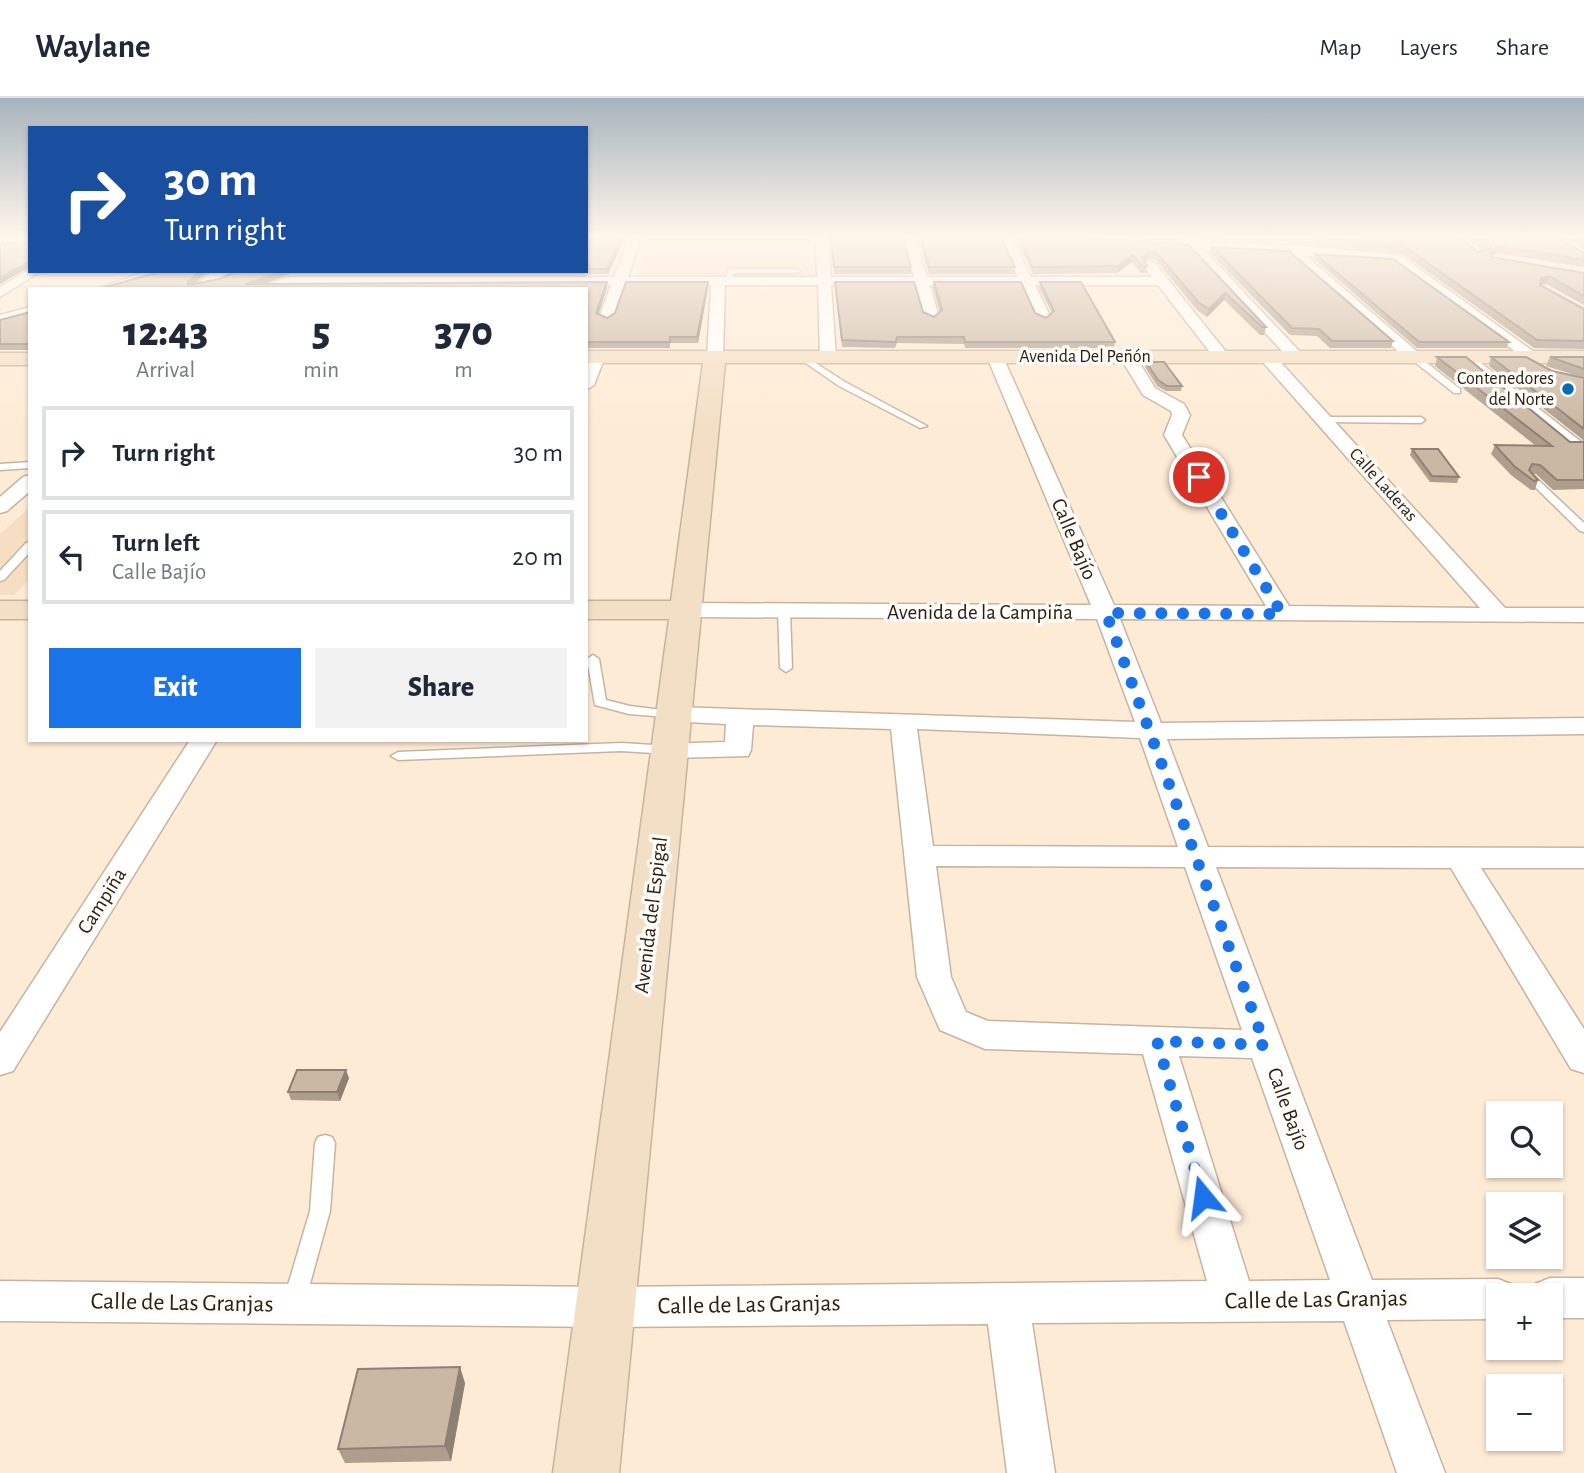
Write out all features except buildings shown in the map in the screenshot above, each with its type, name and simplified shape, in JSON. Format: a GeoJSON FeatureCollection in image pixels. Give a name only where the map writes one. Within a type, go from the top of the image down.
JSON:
{"type":"FeatureCollection","features":[{"type":"Feature","properties":{"kind":"street"},"geometry":{"type":"LineString","coordinates":[[606,318],[613,300]]}},
{"type":"Feature","properties":{"kind":"street"},"geometry":{"type":"LineString","coordinates":[[715,357],[720,300]]}},
{"type":"Feature","properties":{"kind":"street"},"geometry":{"type":"LineString","coordinates":[[824,300],[828,357]]}},
{"type":"Feature","properties":{"kind":"street"},"geometry":{"type":"LineString","coordinates":[[927,300],[932,317]]}},
{"type":"Feature","properties":{"kind":"street"},"geometry":{"type":"LineString","coordinates":[[1036,300],[1044,318]]}},
{"type":"Feature","properties":{"kind":"street"},"geometry":{"type":"LineString","coordinates":[[1176,300],[1222,357]]}},
{"type":"Feature","properties":{"kind":"street"},"geometry":{"type":"LineString","coordinates":[[1244,300],[1296,357]]}},
{"type":"Feature","properties":{"kind":"street"},"geometry":{"type":"LineString","coordinates":[[1349,300],[1414,357]]}},
{"type":"Feature","properties":{"kind":"street"},"geometry":{"type":"LineString","coordinates":[[1452,300],[1531,361]]}},
{"type":"Feature","properties":{"kind":"street"},"geometry":{"type":"LineString","coordinates":[[0,320],[28,312]]}},
{"type":"Feature","properties":{"kind":"street"},"geometry":{"type":"LineString","coordinates":[[588,376],[592,357]]}},
{"type":"Feature","properties":{"kind":"street","name":"Avenida Del Peñón"},"geometry":{"type":"LineString","coordinates":[[592,357],[1467,357],[1531,361],[1584,357]]}},
{"type":"Feature","properties":{"kind":"street","name":"Avenida del Espigal"},"geometry":{"type":"LineString","coordinates":[[586,1473],[674,733],[715,357]]}},
{"type":"Feature","properties":{"kind":"street","name":"Calle Bajío"},"geometry":{"type":"LineString","coordinates":[[995,357],[1106,613],[1421,1473]]}},
{"type":"Feature","properties":{"kind":"street"},"geometry":{"type":"LineString","coordinates":[[1128,357],[1149,391],[1178,408],[1181,415],[1173,435],[1282,614]]}},
{"type":"Feature","properties":{"kind":"street","name":"Calle Laderas"},"geometry":{"type":"LineString","coordinates":[[1267,357],[1498,614]]}},
{"type":"Feature","properties":{"kind":"street"},"geometry":{"type":"LineString","coordinates":[[1467,357],[1574,445]]}},
{"type":"Feature","properties":{"kind":"street"},"geometry":{"type":"LineString","coordinates":[[0,359],[28,359]]}},
{"type":"Feature","properties":{"kind":"street"},"geometry":{"type":"LineString","coordinates":[[0,508],[28,483]]}},
{"type":"Feature","properties":{"kind":"street"},"geometry":{"type":"LineString","coordinates":[[0,610],[28,610]]}},
{"type":"Feature","properties":{"kind":"street","name":"Avenida de la Campiña"},"geometry":{"type":"LineString","coordinates":[[588,610],[1584,615]]}},
{"type":"Feature","properties":{"kind":"street"},"geometry":{"type":"LineString","coordinates":[[674,733],[738,750],[740,717],[1151,731],[1584,726]]}},
{"type":"Feature","properties":{"kind":"street"},"geometry":{"type":"LineString","coordinates":[[903,721],[934,977],[952,1021],[985,1035],[1265,1045]]}},
{"type":"Feature","properties":{"kind":"street","name":"Campiña"},"geometry":{"type":"LineString","coordinates":[[0,1061],[203,742]]}},
{"type":"Feature","properties":{"kind":"street"},"geometry":{"type":"LineString","coordinates":[[920,856],[1584,858]]}},
{"type":"Feature","properties":{"kind":"street"},"geometry":{"type":"LineString","coordinates":[[1460,859],[1584,1059]]}},
{"type":"Feature","properties":{"kind":"street"},"geometry":{"type":"LineString","coordinates":[[1157,1041],[1234,1301]]}},
{"type":"Feature","properties":{"kind":"street","name":"Calle de Las Granjas"},"geometry":{"type":"LineString","coordinates":[[0,1301],[606,1307],[1486,1298]]}},
{"type":"Feature","properties":{"kind":"street"},"geometry":{"type":"LineString","coordinates":[[1563,1298],[1584,1298]]}},
{"type":"Feature","properties":{"kind":"street"},"geometry":{"type":"LineString","coordinates":[[1007,1303],[1031,1473]]}},
{"type":"Feature","properties":{"kind":"lane"},"geometry":{"type":"LineString","coordinates":[[803,357],[842,384],[923,426]]}},
{"type":"Feature","properties":{"kind":"lane"},"geometry":{"type":"LineString","coordinates":[[1414,357],[1457,391]]}},
{"type":"Feature","properties":{"kind":"lane"},"geometry":{"type":"LineString","coordinates":[[1323,419],[1421,420]]}},
{"type":"Feature","properties":{"kind":"lane"},"geometry":{"type":"LineString","coordinates":[[0,467],[28,465]]}},
{"type":"Feature","properties":{"kind":"lane"},"geometry":{"type":"LineString","coordinates":[[1531,478],[1584,529]]}},
{"type":"Feature","properties":{"kind":"lane"},"geometry":{"type":"LineString","coordinates":[[0,578],[28,547]]}},
{"type":"Feature","properties":{"kind":"lane"},"geometry":{"type":"LineString","coordinates":[[784,611],[786,668]]}},
{"type":"Feature","properties":{"kind":"lane"},"geometry":{"type":"LineString","coordinates":[[593,659],[600,702],[629,710],[674,733]]}},
{"type":"Feature","properties":{"kind":"lane"},"geometry":{"type":"LineString","coordinates":[[398,757],[621,747],[674,733]]}},
{"type":"Feature","properties":{"kind":"lane"},"geometry":{"type":"LineString","coordinates":[[294,1304],[320,1211],[325,1143]]}},
{"type":"Feature","properties":{"kind":"shaded area"},"geometry":{"type":"Polygon","coordinates":[[[28,509],[28,581],[14,595],[0,595],[0,534],[28,509]]]}},
{"type":"Feature","properties":{"kind":"place","name":"Contenedores del Norte"},"geometry":{"type":"Point","coordinates":[1568,389]}},
{"type":"Feature","properties":{"kind":"route"},"geometry":{"type":"LineString","coordinates":[[1199,477],[1282,614],[1106,613],[1265,1045],[1157,1041],[1203,1197]]}}]}
